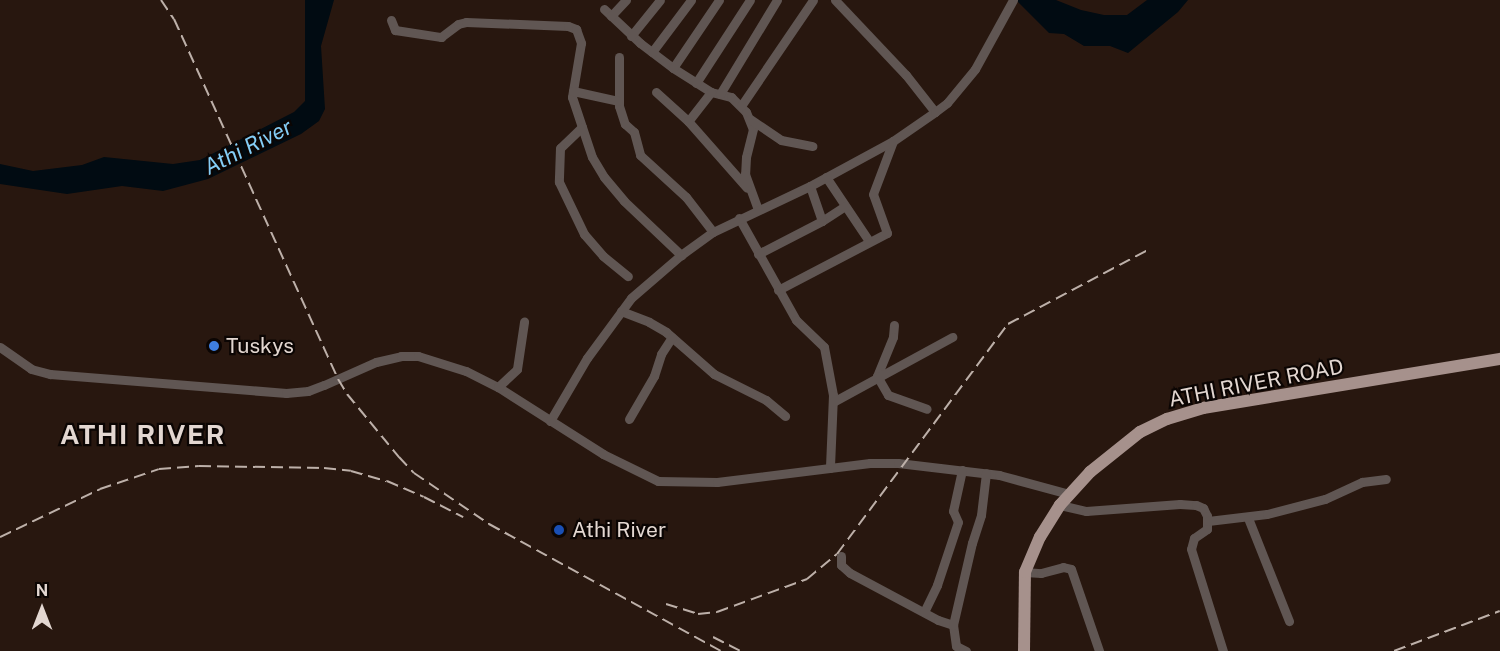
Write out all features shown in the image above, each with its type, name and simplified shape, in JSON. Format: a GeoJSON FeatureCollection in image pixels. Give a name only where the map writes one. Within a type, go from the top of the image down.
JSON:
{"type":"FeatureCollection","features":[{"type":"Feature","properties":{"kind":"main road","name":"ATHI RIVER ROAD"},"geometry":{"type":"LineString","coordinates":[[1024,651],[1025,572],[1036,545],[1069,494],[1118,447],[1140,432],[1177,415],[1216,406],[1500,359]]}},
{"type":"Feature","properties":{"kind":"street"},"geometry":{"type":"LineString","coordinates":[[626,0],[607,13],[652,52],[696,83],[715,93],[731,97],[750,119],[781,140],[812,146]]}},
{"type":"Feature","properties":{"kind":"street"},"geometry":{"type":"LineString","coordinates":[[632,36],[660,0]]}},
{"type":"Feature","properties":{"kind":"street"},"geometry":{"type":"LineString","coordinates":[[652,52],[691,0]]}},
{"type":"Feature","properties":{"kind":"street"},"geometry":{"type":"LineString","coordinates":[[673,68],[719,0]]}},
{"type":"Feature","properties":{"kind":"street"},"geometry":{"type":"LineString","coordinates":[[696,83],[750,0]]}},
{"type":"Feature","properties":{"kind":"street"},"geometry":{"type":"LineString","coordinates":[[688,121],[715,93],[777,0]]}},
{"type":"Feature","properties":{"kind":"street"},"geometry":{"type":"LineString","coordinates":[[741,106],[813,0]]}},
{"type":"Feature","properties":{"kind":"street"},"geometry":{"type":"LineString","coordinates":[[835,0],[906,75],[934,112]]}},
{"type":"Feature","properties":{"kind":"street"},"geometry":{"type":"LineString","coordinates":[[550,421],[587,358],[631,298],[681,255],[713,232],[810,186],[893,141],[947,103],[975,69],[1013,0]]}},
{"type":"Feature","properties":{"kind":"street"},"geometry":{"type":"LineString","coordinates":[[391,20],[395,30],[441,37],[466,21],[573,27],[579,31],[581,43],[573,92],[582,127],[597,166],[610,186],[681,255]]}},
{"type":"Feature","properties":{"kind":"street"},"geometry":{"type":"LineString","coordinates":[[619,57],[618,101],[623,122],[634,132],[642,159],[686,197],[713,232]]}},
{"type":"Feature","properties":{"kind":"street"},"geometry":{"type":"LineString","coordinates":[[573,92],[618,101]]}},
{"type":"Feature","properties":{"kind":"street"},"geometry":{"type":"LineString","coordinates":[[656,92],[688,121],[749,189]]}},
{"type":"Feature","properties":{"kind":"street"},"geometry":{"type":"LineString","coordinates":[[750,119],[753,135],[745,168],[749,189],[758,209]]}},
{"type":"Feature","properties":{"kind":"street"},"geometry":{"type":"LineString","coordinates":[[582,127],[560,148],[559,182],[584,234],[603,256],[628,276]]}},
{"type":"Feature","properties":{"kind":"street"},"geometry":{"type":"LineString","coordinates":[[778,290],[887,233],[873,194],[893,141]]}},
{"type":"Feature","properties":{"kind":"street"},"geometry":{"type":"LineString","coordinates":[[826,177],[869,241]]}},
{"type":"Feature","properties":{"kind":"street"},"geometry":{"type":"LineString","coordinates":[[810,186],[822,221]]}},
{"type":"Feature","properties":{"kind":"street"},"geometry":{"type":"LineString","coordinates":[[758,254],[822,221],[845,206]]}},
{"type":"Feature","properties":{"kind":"street"},"geometry":{"type":"LineString","coordinates":[[739,218],[796,320],[823,344],[830,371],[833,402],[830,468]]}},
{"type":"Feature","properties":{"kind":"street"},"geometry":{"type":"LineString","coordinates":[[621,311],[650,322],[672,337],[714,374],[776,406],[784,416]]}},
{"type":"Feature","properties":{"kind":"street"},"geometry":{"type":"LineString","coordinates":[[498,387],[517,369],[524,322]]}},
{"type":"Feature","properties":{"kind":"street"},"geometry":{"type":"LineString","coordinates":[[877,375],[896,331],[894,326]]}},
{"type":"Feature","properties":{"kind":"street"},"geometry":{"type":"LineString","coordinates":[[629,419],[654,376],[661,354],[672,337]]}},
{"type":"Feature","properties":{"kind":"street"},"geometry":{"type":"LineString","coordinates":[[833,402],[877,375],[952,337]]}},
{"type":"Feature","properties":{"kind":"street"},"geometry":{"type":"LineString","coordinates":[[0,347],[31,369],[50,374],[286,393],[308,391],[376,362],[409,355],[448,365],[498,387],[603,454],[658,481],[717,482],[830,468],[898,463],[986,473],[1069,494]]}},
{"type":"Feature","properties":{"kind":"street"},"geometry":{"type":"LineString","coordinates":[[877,375],[888,395],[927,409]]}},
{"type":"Feature","properties":{"kind":"street"},"geometry":{"type":"LineString","coordinates":[[924,612],[937,585],[958,522],[953,511],[962,470]]}},
{"type":"Feature","properties":{"kind":"street"},"geometry":{"type":"LineString","coordinates":[[966,651],[956,646],[953,625],[956,604],[981,515],[986,473]]}},
{"type":"Feature","properties":{"kind":"street"},"geometry":{"type":"LineString","coordinates":[[1208,522],[1248,518],[1325,499],[1362,482],[1386,479]]}},
{"type":"Feature","properties":{"kind":"street"},"geometry":{"type":"LineString","coordinates":[[1060,505],[1086,511],[1196,505],[1206,512],[1207,529],[1194,538],[1190,545],[1223,651]]}},
{"type":"Feature","properties":{"kind":"street"},"geometry":{"type":"LineString","coordinates":[[1248,518],[1289,621]]}},
{"type":"Feature","properties":{"kind":"street"},"geometry":{"type":"LineString","coordinates":[[841,556],[841,565],[850,573],[953,625]]}},
{"type":"Feature","properties":{"kind":"street"},"geometry":{"type":"LineString","coordinates":[[1025,572],[1041,573],[1063,567],[1071,569],[1099,651]]}},
{"type":"Feature","properties":{"kind":"water"},"geometry":{"type":"Polygon","coordinates":[[[305,0],[334,0],[321,46],[325,109],[319,121],[301,134],[208,179],[163,191],[122,186],[67,194],[0,184],[0,164],[33,171],[82,165],[104,157],[173,164],[200,160],[294,112],[305,101],[305,0]]]}},
{"type":"Feature","properties":{"kind":"water"},"geometry":{"type":"Polygon","coordinates":[[[1016,0],[1056,0],[1081,10],[1104,15],[1127,15],[1147,0],[1188,0],[1178,12],[1128,53],[1110,46],[1084,46],[1064,34],[1049,33],[1016,0]]]}},
{"type":"Feature","properties":{"kind":"railway"},"geometry":{"type":"LineString","coordinates":[[161,0],[174,19],[338,379],[347,394],[399,457],[414,473],[489,524],[721,651]]}},
{"type":"Feature","properties":{"kind":"railway"},"geometry":{"type":"LineString","coordinates":[[666,604],[698,614],[717,612],[807,579],[837,554],[1008,324],[1148,250]]}},
{"type":"Feature","properties":{"kind":"railway"},"geometry":{"type":"LineString","coordinates":[[0,537],[100,489],[159,469],[199,466],[324,468],[351,471],[387,481],[463,517]]}},
{"type":"Feature","properties":{"kind":"railway"},"geometry":{"type":"LineString","coordinates":[[1394,651],[1500,611]]}},
{"type":"Feature","properties":{"kind":"railway"},"geometry":{"type":"LineString","coordinates":[[713,637],[740,651]]}},
{"type":"Feature","properties":{"kind":"place","name":"Tuskys"},"geometry":{"type":"Point","coordinates":[214,346]}},
{"type":"Feature","properties":{"kind":"place","name":"Athi River"},"geometry":{"type":"Point","coordinates":[559,530]}},
{"type":"Feature","properties":{"kind":"district","name":"ATHI RIVER"},"geometry":{"type":"Point","coordinates":[143,435]}}]}
